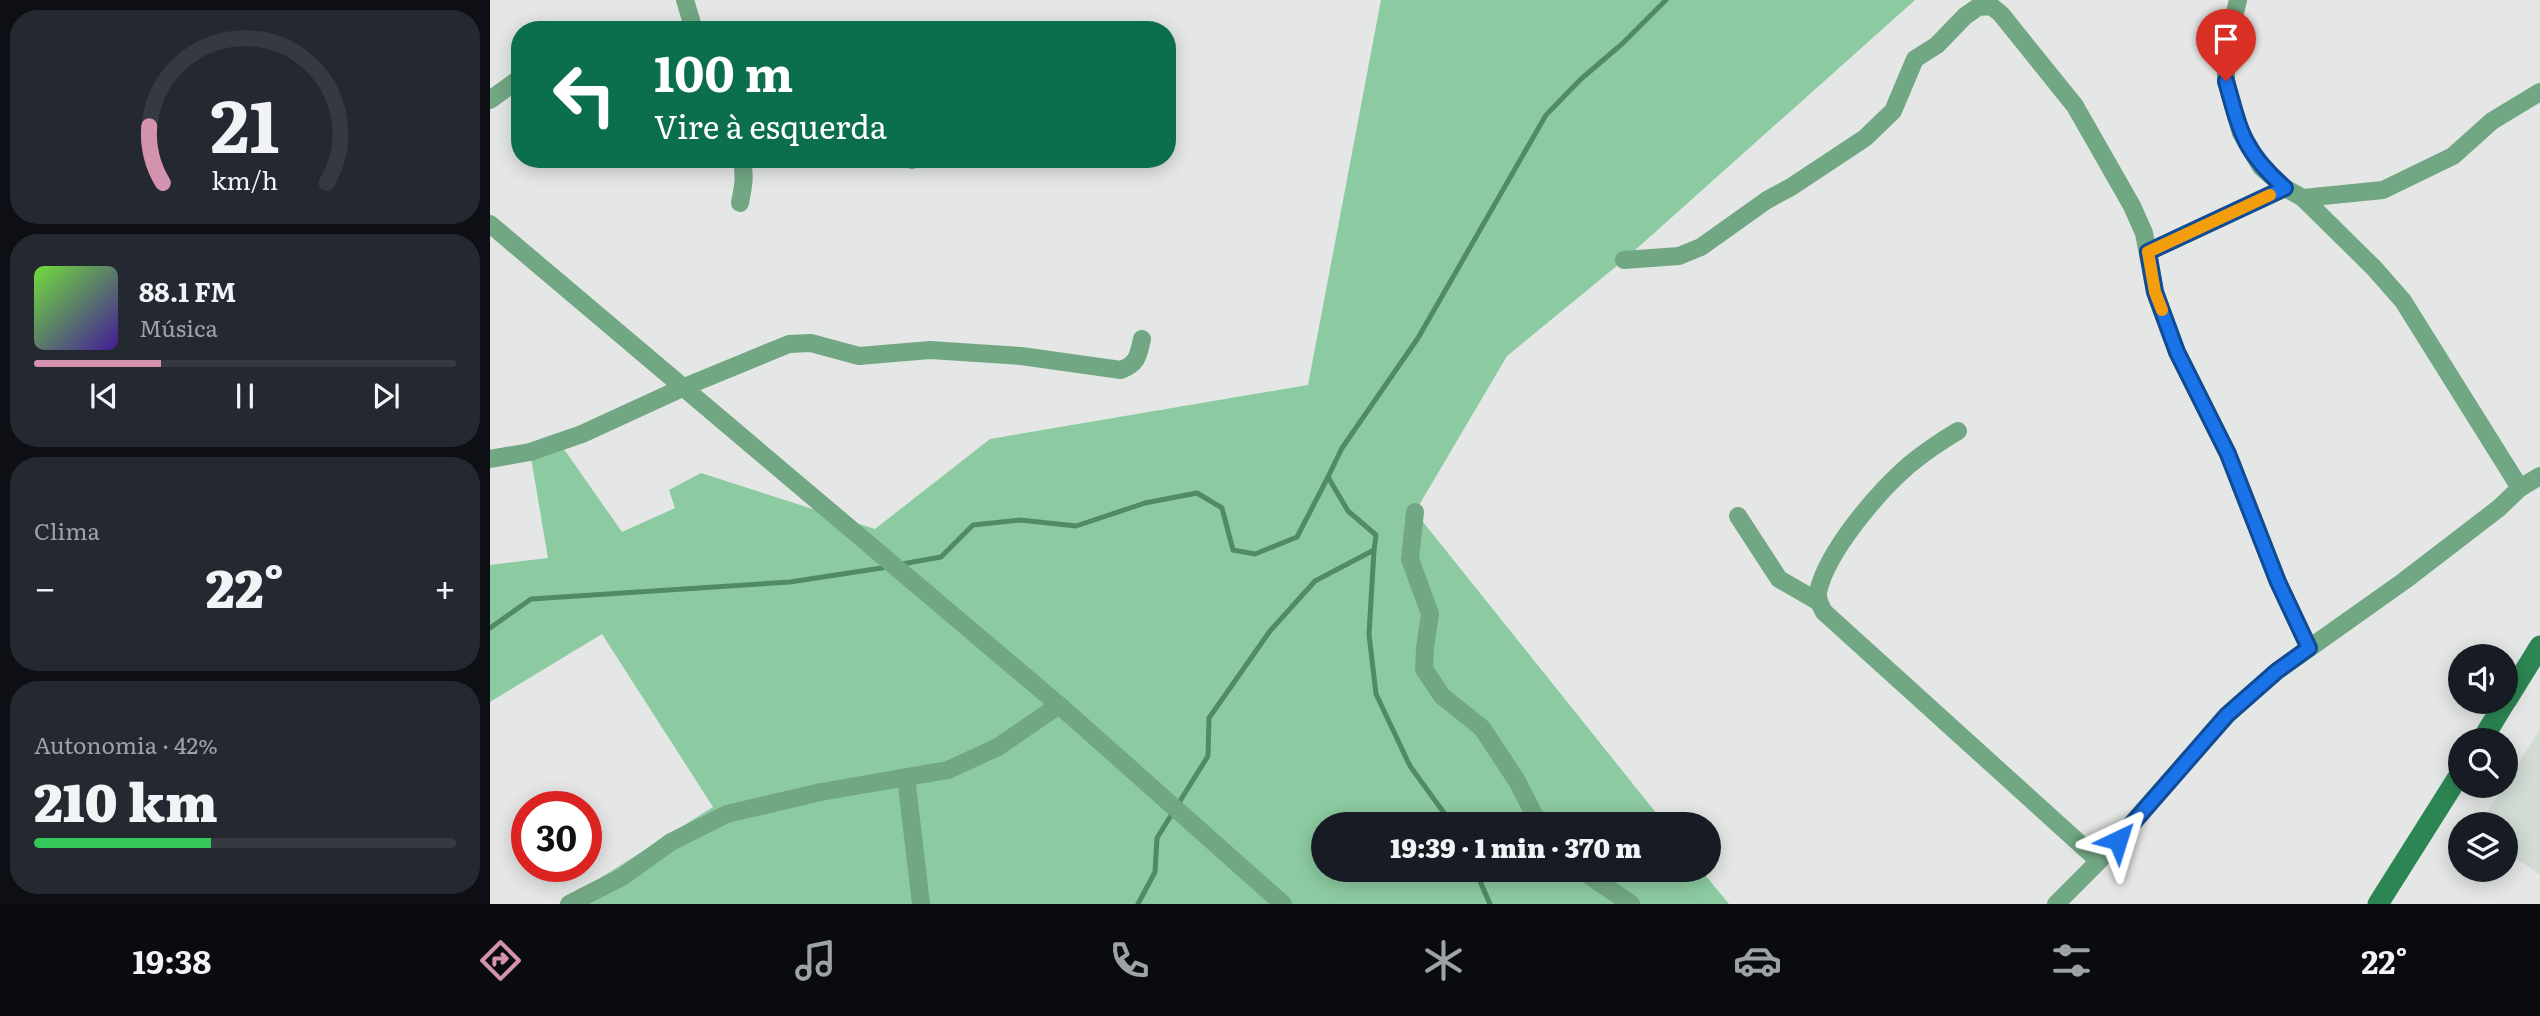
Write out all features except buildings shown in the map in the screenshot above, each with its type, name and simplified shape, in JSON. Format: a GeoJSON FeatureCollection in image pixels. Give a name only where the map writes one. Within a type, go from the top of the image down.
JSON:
{"type":"FeatureCollection","features":[{"type":"Feature","properties":{"kind":"main road"},"geometry":{"type":"LineString","coordinates":[[2518,682],[2540,646]]}},
{"type":"Feature","properties":{"kind":"main road"},"geometry":{"type":"LineString","coordinates":[[2378,904],[2448,793]]}},
{"type":"Feature","properties":{"kind":"street"},"geometry":{"type":"LineString","coordinates":[[685,0],[691,21]]}},
{"type":"Feature","properties":{"kind":"street"},"geometry":{"type":"LineString","coordinates":[[2238,0],[2225,49],[2226,81],[2241,133],[2261,167],[2285,188],[2303,198],[2374,268],[2403,301],[2520,488]]}},
{"type":"Feature","properties":{"kind":"street"},"geometry":{"type":"LineString","coordinates":[[1624,260],[1679,256],[1701,247],[1767,200],[1865,138],[1893,111],[1915,59],[1937,45],[1965,16],[1978,7],[1991,6],[2001,14],[2076,106],[2132,206],[2144,233],[2155,292],[2177,352],[2228,454],[2278,582],[2309,648]]}},
{"type":"Feature","properties":{"kind":"street"},"geometry":{"type":"LineString","coordinates":[[490,100],[511,85]]}},
{"type":"Feature","properties":{"kind":"street"},"geometry":{"type":"LineString","coordinates":[[2303,198],[2383,190],[2453,156],[2491,121],[2540,92]]}},
{"type":"Feature","properties":{"kind":"street"},"geometry":{"type":"LineString","coordinates":[[740,203],[743,168]]}},
{"type":"Feature","properties":{"kind":"street"},"geometry":{"type":"LineString","coordinates":[[2148,252],[2285,188]]}},
{"type":"Feature","properties":{"kind":"street"},"geometry":{"type":"LineString","coordinates":[[490,224],[1059,705],[1283,904]]}},
{"type":"Feature","properties":{"kind":"street"},"geometry":{"type":"LineString","coordinates":[[490,459],[530,452],[582,434],[682,388],[789,344],[811,343],[859,356],[930,350],[1008,355],[1121,370],[1132,366],[1138,356],[1142,339]]}},
{"type":"Feature","properties":{"kind":"street"},"geometry":{"type":"LineString","coordinates":[[1958,431],[1934,445],[1907,467],[1852,528],[1830,562],[1818,593],[1819,602],[1824,612],[2099,861]]}},
{"type":"Feature","properties":{"kind":"street"},"geometry":{"type":"LineString","coordinates":[[2056,904],[2099,861],[2227,715],[2277,671],[2414,573],[2520,488],[2540,476]]}},
{"type":"Feature","properties":{"kind":"street"},"geometry":{"type":"LineString","coordinates":[[1415,512],[1410,559],[1430,614],[1424,648],[1424,670],[1441,696],[1482,728],[1517,781],[1533,812]]}},
{"type":"Feature","properties":{"kind":"street"},"geometry":{"type":"LineString","coordinates":[[1738,516],[1779,579],[1819,602]]}},
{"type":"Feature","properties":{"kind":"street"},"geometry":{"type":"LineString","coordinates":[[569,904],[622,877],[671,842],[727,814],[821,792],[948,770],[998,747],[1059,705]]}},
{"type":"Feature","properties":{"kind":"street"},"geometry":{"type":"LineString","coordinates":[[906,777],[921,904]]}},
{"type":"Feature","properties":{"kind":"street"},"geometry":{"type":"LineString","coordinates":[[1598,882],[1630,904]]}},
{"type":"Feature","properties":{"kind":"shaded area"},"geometry":{"type":"Polygon","coordinates":[[[2540,729],[2540,875],[2518,859],[2518,812],[2488,812],[2496,798],[2518,798],[2518,764],[2540,729]]]}},
{"type":"Feature","properties":{"kind":"green space"},"geometry":{"type":"Polygon","coordinates":[[[1381,0],[1915,0],[1624,260],[1507,356],[1415,512],[1655,812],[1311,812],[1311,882],[1711,882],[1729,904],[559,904],[594,882],[602,882],[602,877],[713,807],[602,634],[490,702],[490,565],[548,558],[530,452],[559,442],[622,532],[675,508],[669,490],[701,473],[875,529],[990,439],[1308,385],[1381,0]]]}},
{"type":"Feature","properties":{"kind":"waterway"},"geometry":{"type":"LineString","coordinates":[[1138,904],[1155,872],[1157,838],[1208,756],[1209,718],[1270,631],[1315,581],[1374,550],[1376,535],[1348,511],[1328,477],[1342,448],[1418,338],[1546,115],[1666,0]]}},
{"type":"Feature","properties":{"kind":"waterway"},"geometry":{"type":"LineString","coordinates":[[902,564],[941,557],[973,525],[1020,520],[1076,526],[1145,503],[1197,493],[1222,508],[1233,550],[1255,554],[1297,537],[1328,477]]}},
{"type":"Feature","properties":{"kind":"waterway"},"geometry":{"type":"LineString","coordinates":[[1374,550],[1369,634],[1376,694],[1410,766],[1443,812]]}},
{"type":"Feature","properties":{"kind":"waterway"},"geometry":{"type":"LineString","coordinates":[[490,628],[531,599],[790,582],[888,567]]}},
{"type":"Feature","properties":{"kind":"waterway"},"geometry":{"type":"LineString","coordinates":[[1480,882],[1490,904]]}},
{"type":"Feature","properties":{"kind":"slow traffic"},"geometry":{"type":"LineString","coordinates":[[2162,310],[2155,292],[2148,252],[2270,195]]}},
{"type":"Feature","properties":{"kind":"route"},"geometry":{"type":"LineString","coordinates":[[2118,840],[2227,715],[2277,671],[2309,648],[2278,582],[2228,454],[2177,352],[2155,292],[2148,252],[2285,188],[2261,167],[2241,133],[2226,81]]}}]}
